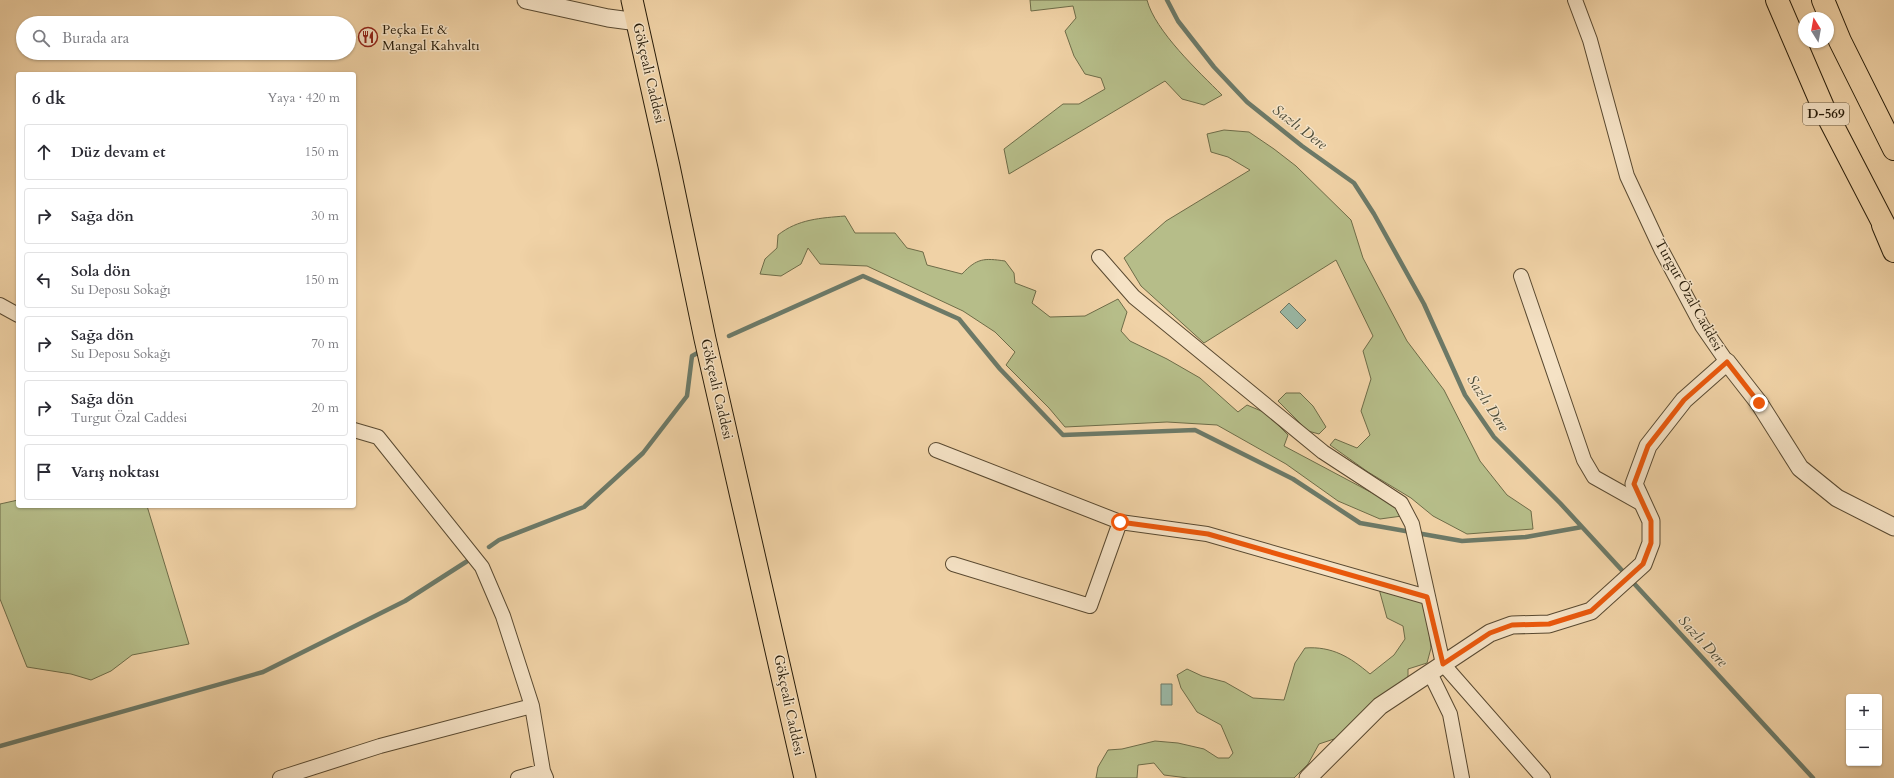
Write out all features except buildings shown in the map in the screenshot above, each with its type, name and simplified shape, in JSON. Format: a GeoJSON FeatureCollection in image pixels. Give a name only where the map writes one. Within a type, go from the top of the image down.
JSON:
{"type":"FeatureCollection","features":[{"type":"Feature","properties":{"kind":"highway","name":"D-569"},"geometry":{"type":"LineString","coordinates":[[1777,0],[1823,108],[1889,234]]}},
{"type":"Feature","properties":{"kind":"highway","name":"D-569"},"geometry":{"type":"LineString","coordinates":[[1823,0],[1840,41],[1894,149]]}},
{"type":"Feature","properties":{"kind":"highway"},"geometry":{"type":"LineString","coordinates":[[1889,234],[1894,251]]}},
{"type":"Feature","properties":{"kind":"main road","name":"Gökçeali Caddesi"},"geometry":{"type":"LineString","coordinates":[[632,0],[638,22],[705,339],[805,778]]}},
{"type":"Feature","properties":{"kind":"street"},"geometry":{"type":"LineString","coordinates":[[526,0],[608,18],[638,22]]}},
{"type":"Feature","properties":{"kind":"street","name":"Turgut Özal Caddesi"},"geometry":{"type":"LineString","coordinates":[[1575,0],[1590,40],[1627,176],[1662,251],[1702,326],[1727,362],[1759,403],[1800,468],[1838,498],[1894,527]]}},
{"type":"Feature","properties":{"kind":"street"},"geometry":{"type":"LineString","coordinates":[[1099,257],[1134,297],[1323,452],[1401,503],[1412,524],[1427,597],[1436,668],[1450,714],[1462,778]]}},
{"type":"Feature","properties":{"kind":"street"},"geometry":{"type":"LineString","coordinates":[[1521,276],[1584,460],[1594,477],[1644,505]]}},
{"type":"Feature","properties":{"kind":"street"},"geometry":{"type":"LineString","coordinates":[[0,305],[16,313]]}},
{"type":"Feature","properties":{"kind":"street"},"geometry":{"type":"LineString","coordinates":[[1312,776],[1380,706],[1490,633],[1512,625],[1549,624],[1591,611],[1643,564],[1651,543],[1651,521],[1634,484],[1648,446],[1684,400],[1727,362]]}},
{"type":"Feature","properties":{"kind":"street"},"geometry":{"type":"LineString","coordinates":[[356,431],[378,437],[482,567],[503,616],[532,706],[545,774],[518,778]]}},
{"type":"Feature","properties":{"kind":"street"},"geometry":{"type":"LineString","coordinates":[[936,450],[1120,522],[1208,534],[1427,597]]}},
{"type":"Feature","properties":{"kind":"street"},"geometry":{"type":"LineString","coordinates":[[954,564],[1090,606],[1120,522]]}},
{"type":"Feature","properties":{"kind":"street"},"geometry":{"type":"LineString","coordinates":[[1436,668],[1543,778]]}},
{"type":"Feature","properties":{"kind":"street"},"geometry":{"type":"LineString","coordinates":[[280,778],[380,746],[532,706]]}},
{"type":"Feature","properties":{"kind":"green space"},"geometry":{"type":"Polygon","coordinates":[[[1030,0],[1147,0],[1159,25],[1168,38],[1190,63],[1222,95],[1204,105],[1182,99],[1165,81],[1009,174],[1004,149],[1063,104],[1079,104],[1105,89],[1101,78],[1085,74],[1074,56],[1065,31],[1076,18],[1073,6],[1031,11],[1030,0]]]}},
{"type":"Feature","properties":{"kind":"green space"},"geometry":{"type":"Polygon","coordinates":[[[1224,130],[1249,132],[1274,149],[1296,166],[1351,220],[1363,258],[1407,341],[1444,390],[1480,461],[1507,495],[1531,511],[1533,529],[1467,534],[1433,516],[1411,498],[1368,472],[1330,445],[1335,439],[1357,448],[1370,435],[1361,411],[1371,379],[1363,351],[1373,336],[1336,260],[1204,343],[1141,286],[1124,258],[1166,221],[1250,170],[1228,157],[1211,152],[1207,134],[1224,130]]]}},
{"type":"Feature","properties":{"kind":"green space"},"geometry":{"type":"Polygon","coordinates":[[[845,216],[855,233],[895,233],[907,248],[923,252],[927,265],[962,274],[972,265],[981,260],[1005,261],[1014,273],[1015,283],[1036,291],[1032,303],[1050,317],[1085,316],[1118,299],[1127,312],[1121,331],[1130,341],[1167,359],[1200,378],[1238,412],[1247,405],[1266,413],[1288,435],[1284,446],[1393,504],[1402,516],[1380,519],[1338,501],[1286,464],[1217,425],[1167,422],[1065,427],[1049,408],[1006,365],[1015,352],[995,332],[963,311],[867,266],[820,264],[808,248],[801,264],[781,276],[760,274],[765,259],[777,248],[778,235],[802,222],[845,216]]]}},
{"type":"Feature","properties":{"kind":"green space"},"geometry":{"type":"Polygon","coordinates":[[[1286,393],[1300,393],[1313,406],[1326,427],[1319,434],[1308,431],[1278,401],[1286,393]]]}},
{"type":"Feature","properties":{"kind":"green space"},"geometry":{"type":"Polygon","coordinates":[[[16,500],[16,508],[148,508],[189,644],[132,655],[111,671],[91,680],[71,674],[27,667],[0,599],[0,504],[16,500]]]}},
{"type":"Feature","properties":{"kind":"green space"},"geometry":{"type":"Polygon","coordinates":[[[1379,589],[1411,592],[1426,607],[1431,648],[1427,663],[1408,669],[1408,680],[1343,736],[1319,744],[1308,764],[1294,778],[1188,778],[1164,775],[1154,763],[1138,765],[1137,778],[1096,778],[1098,767],[1108,750],[1122,749],[1155,741],[1178,743],[1204,749],[1218,758],[1229,758],[1233,753],[1221,725],[1197,712],[1181,688],[1177,675],[1187,669],[1202,676],[1225,682],[1253,698],[1284,700],[1295,663],[1305,648],[1324,649],[1340,654],[1355,662],[1370,674],[1394,655],[1405,639],[1403,626],[1387,618],[1379,589]]]}},
{"type":"Feature","properties":{"kind":"shaded area"},"geometry":{"type":"Polygon","coordinates":[[[1289,303],[1306,320],[1297,329],[1280,312],[1289,303]]]}},
{"type":"Feature","properties":{"kind":"shaded area"},"geometry":{"type":"Polygon","coordinates":[[[1161,684],[1172,684],[1172,705],[1161,705],[1161,684]]]}},
{"type":"Feature","properties":{"kind":"waterway","name":"Sazlı Dere"},"geometry":{"type":"LineString","coordinates":[[1167,0],[1178,21],[1214,67],[1247,102],[1302,146],[1354,183],[1374,214],[1424,304],[1465,395],[1494,437],[1560,503],[1813,778]]}},
{"type":"Feature","properties":{"kind":"waterway"},"geometry":{"type":"LineString","coordinates":[[729,336],[863,276],[959,319],[1000,369],[1063,435],[1195,430],[1293,479],[1360,523],[1462,541],[1526,537],[1582,527]]}},
{"type":"Feature","properties":{"kind":"waterway"},"geometry":{"type":"LineString","coordinates":[[489,547],[499,540],[584,507],[643,453],[687,396],[692,356],[703,350]]}},
{"type":"Feature","properties":{"kind":"waterway"},"geometry":{"type":"LineString","coordinates":[[0,746],[263,672],[405,601],[469,560]]}},
{"type":"Feature","properties":{"kind":"place","name":"Peçka Et & Mangal Kahvaltı"},"geometry":{"type":"Point","coordinates":[368,37]}},
{"type":"Feature","properties":{"kind":"route"},"geometry":{"type":"LineString","coordinates":[[1120,522],[1208,534],[1427,597],[1443,664],[1490,633],[1512,625],[1549,624],[1591,611],[1643,564],[1651,543],[1651,521],[1634,484],[1648,446],[1684,400],[1727,362],[1759,403]]}}]}
